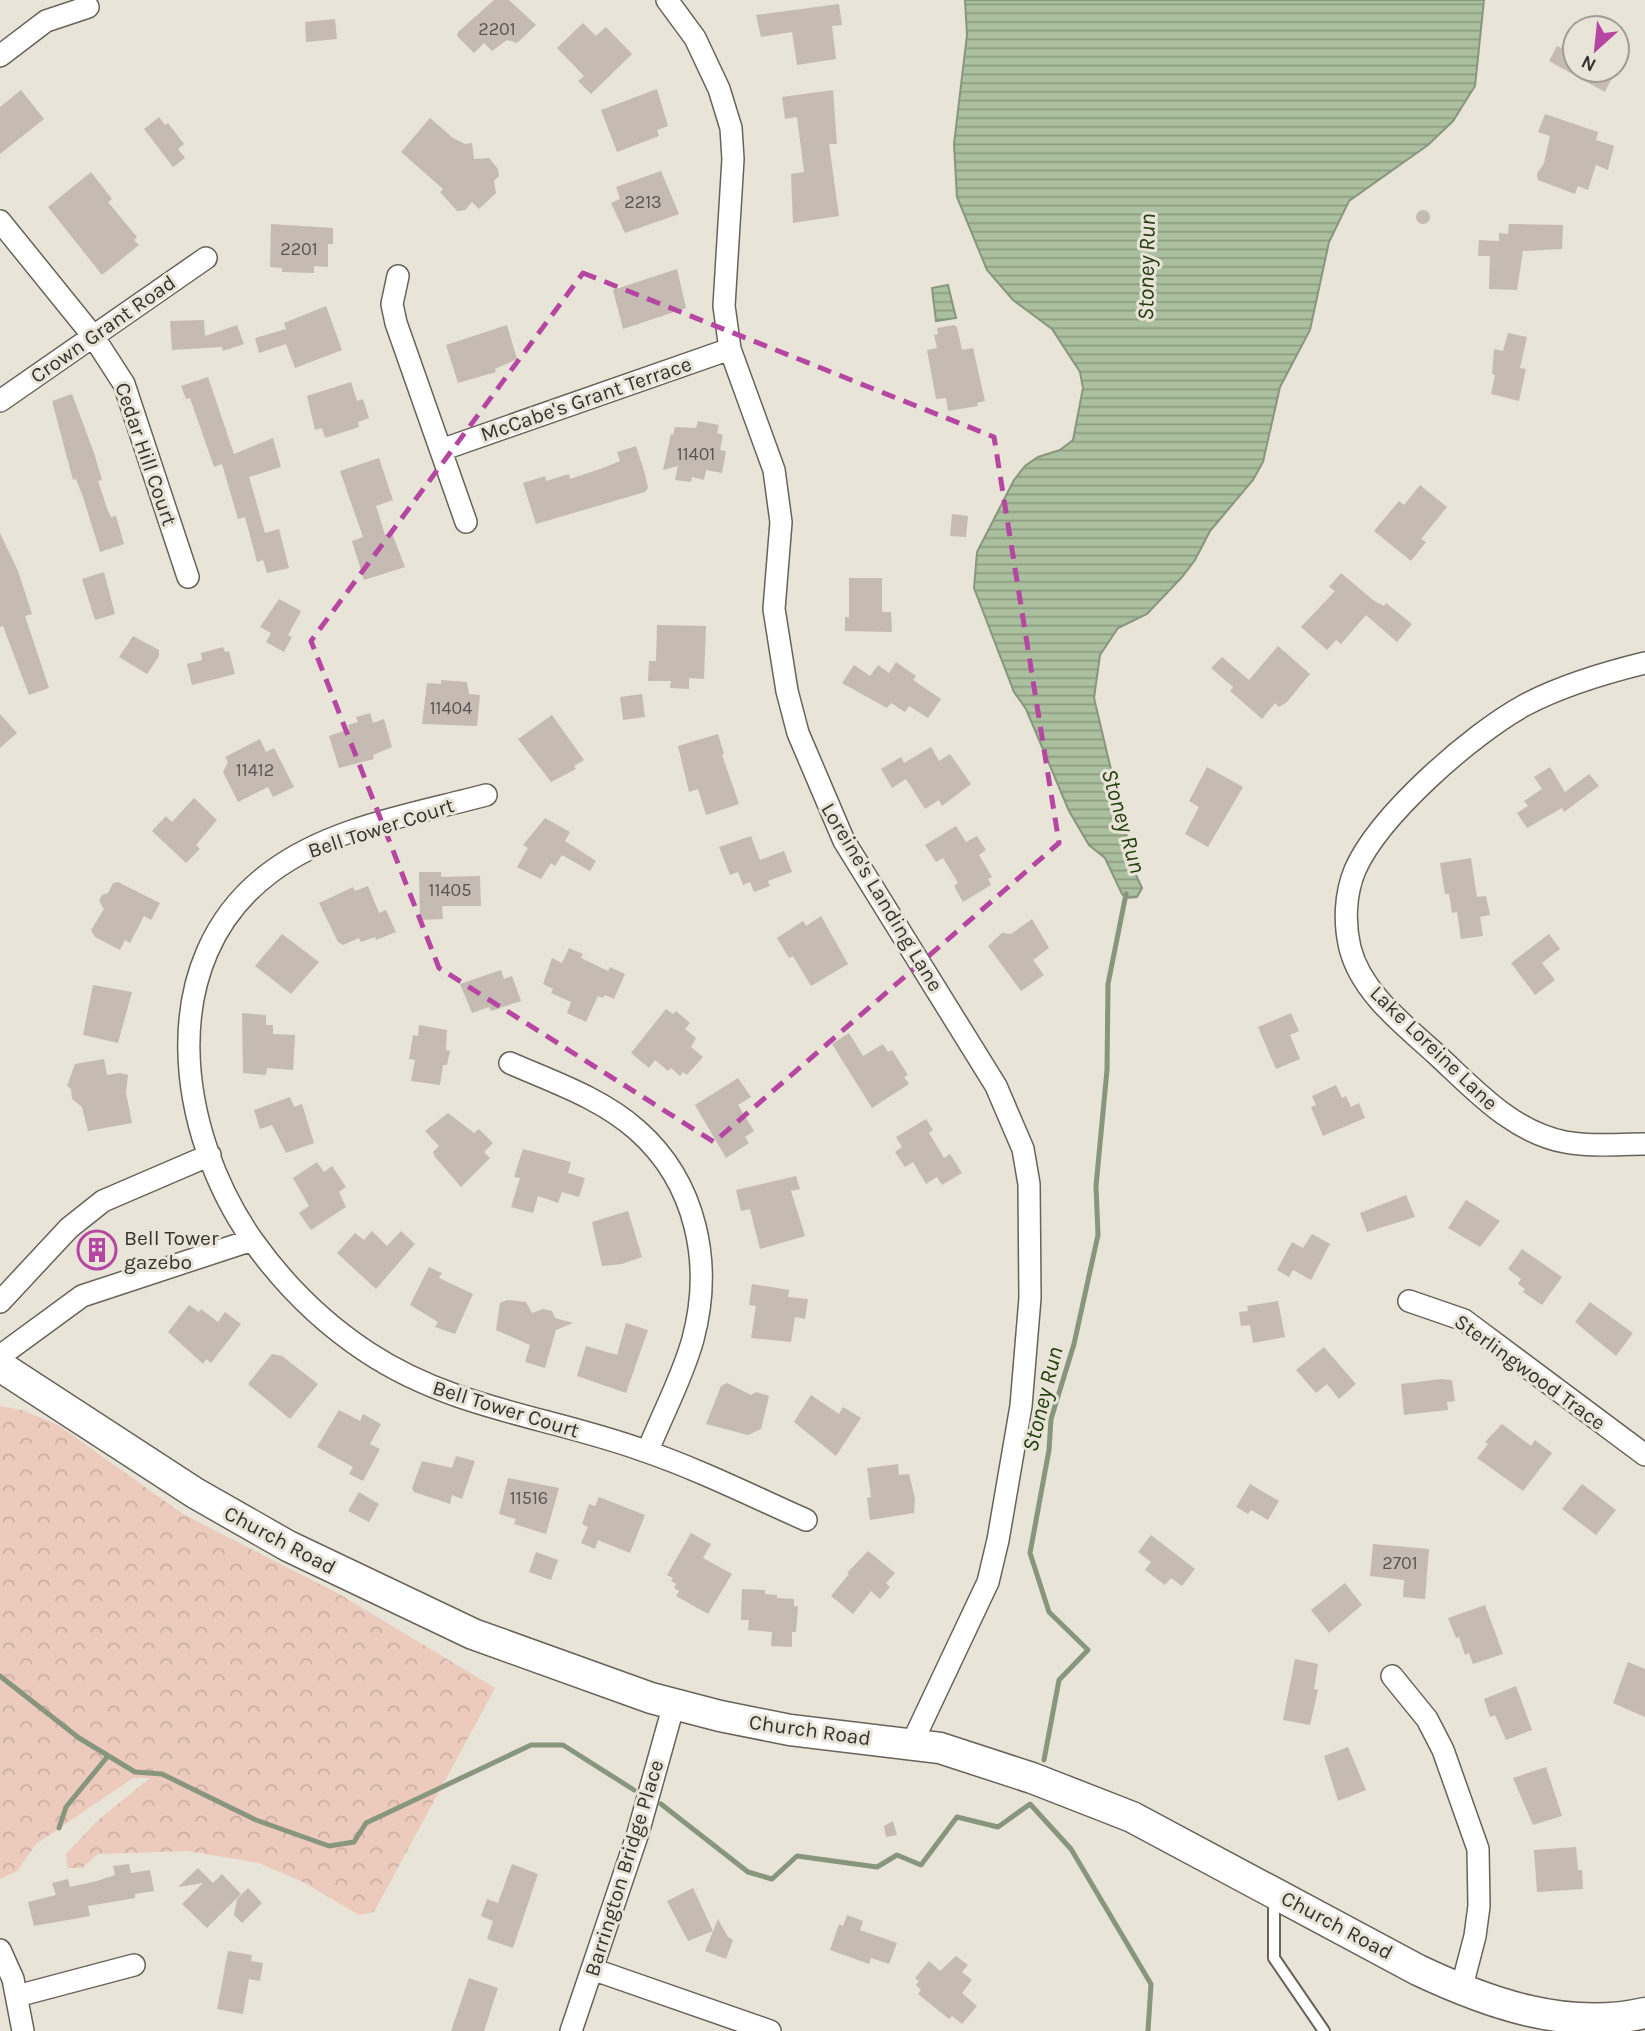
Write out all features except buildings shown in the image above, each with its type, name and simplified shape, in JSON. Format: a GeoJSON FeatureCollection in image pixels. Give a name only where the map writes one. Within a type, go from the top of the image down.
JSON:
{"type":"FeatureCollection","features":[{"type":"Feature","properties":{"kind":"main road","name":"Church Road"},"geometry":{"type":"LineString","coordinates":[[0,1366],[195,1493],[288,1546],[383,1594],[474,1634],[549,1663],[674,1704],[790,1730],[940,1748],[1132,1816],[1461,1990],[1541,2016],[1606,2025],[1645,2013]]}},
{"type":"Feature","properties":{"kind":"street","name":"Loreine's Landing Lane"},"geometry":{"type":"LineString","coordinates":[[667,0],[695,38],[719,89],[731,128],[733,159],[724,306],[730,349],[774,470],[781,522],[774,609],[785,678],[798,733],[844,841],[996,1086],[1023,1149],[1029,1184],[1030,1298],[1022,1392],[998,1540],[988,1582],[912,1743]]}},
{"type":"Feature","properties":{"kind":"street"},"geometry":{"type":"LineString","coordinates":[[0,56],[46,21],[88,7]]}},
{"type":"Feature","properties":{"kind":"street","name":"Cedar Hill Court"},"geometry":{"type":"LineString","coordinates":[[0,221],[93,337],[124,384],[188,577]]}},
{"type":"Feature","properties":{"kind":"street","name":"Crown Grant Road"},"geometry":{"type":"LineString","coordinates":[[0,401],[206,258]]}},
{"type":"Feature","properties":{"kind":"street"},"geometry":{"type":"LineString","coordinates":[[398,276],[393,304],[396,323],[466,522]]}},
{"type":"Feature","properties":{"kind":"street","name":"McCabe's Grant Terrace"},"geometry":{"type":"LineString","coordinates":[[441,450],[730,349]]}},
{"type":"Feature","properties":{"kind":"street","name":"Lake Loreine Lane"},"geometry":{"type":"LineString","coordinates":[[1645,663],[1554,691],[1500,720],[1460,748],[1368,845],[1349,886],[1346,912],[1350,950],[1357,969],[1373,993],[1480,1095],[1513,1122],[1566,1142],[1645,1144]]}},
{"type":"Feature","properties":{"kind":"street","name":"Bell Tower Court"},"geometry":{"type":"LineString","coordinates":[[486,795],[320,843],[269,873],[246,893],[225,919],[196,978],[187,1039],[195,1103],[210,1155],[227,1196],[252,1240],[286,1282],[328,1322],[366,1352],[416,1380],[494,1410],[642,1450],[806,1520]]}},
{"type":"Feature","properties":{"kind":"street"},"geometry":{"type":"LineString","coordinates":[[510,1063],[586,1096],[637,1129],[673,1170],[691,1208],[701,1249],[702,1293],[693,1341],[649,1448],[642,1450]]}},
{"type":"Feature","properties":{"kind":"street"},"geometry":{"type":"LineString","coordinates":[[0,1302],[69,1228],[103,1201],[210,1155]]}},
{"type":"Feature","properties":{"kind":"street"},"geometry":{"type":"LineString","coordinates":[[0,1356],[82,1296],[252,1240]]}},
{"type":"Feature","properties":{"kind":"street","name":"Sterlingwood Trace"},"geometry":{"type":"LineString","coordinates":[[1409,1301],[1464,1320],[1645,1455]]}},
{"type":"Feature","properties":{"kind":"street"},"geometry":{"type":"LineString","coordinates":[[1392,1676],[1427,1719],[1443,1751],[1478,1849],[1479,1906],[1475,1936],[1461,1990]]}},
{"type":"Feature","properties":{"kind":"street","name":"Barrington Bridge Place"},"geometry":{"type":"LineString","coordinates":[[570,2031],[638,1833],[674,1704]]}},
{"type":"Feature","properties":{"kind":"street"},"geometry":{"type":"LineString","coordinates":[[0,1950],[17,1996],[23,2031]]}},
{"type":"Feature","properties":{"kind":"street"},"geometry":{"type":"LineString","coordinates":[[17,1996],[134,1965]]}},
{"type":"Feature","properties":{"kind":"street"},"geometry":{"type":"LineString","coordinates":[[592,1969],[770,2031]]}},
{"type":"Feature","properties":{"kind":"lane"},"geometry":{"type":"LineString","coordinates":[[1273,1891],[1274,1958],[1324,2031]]}},
{"type":"Feature","properties":{"kind":"highlighted area"},"geometry":{"type":"Polygon","coordinates":[[[583,273],[994,437],[1059,843],[714,1142],[439,968],[311,641],[583,273]]]}},
{"type":"Feature","properties":{"kind":"green space"},"geometry":{"type":"Polygon","coordinates":[[[0,1406],[22,1410],[58,1425],[183,1514],[339,1594],[495,1688],[374,1912],[359,1915],[303,1882],[259,1863],[188,1851],[98,1854],[82,1868],[68,1868],[66,1854],[97,1821],[150,1778],[133,1778],[36,1844],[17,1871],[0,1879],[0,1406]]]}},
{"type":"Feature","properties":{"kind":"water"},"geometry":{"type":"Polygon","coordinates":[[[965,0],[1484,0],[1475,86],[1453,121],[1428,145],[1349,201],[1329,242],[1310,330],[1280,387],[1263,462],[1253,480],[1210,531],[1195,560],[1182,577],[1147,614],[1118,628],[1100,655],[1094,698],[1136,875],[1142,888],[1137,897],[1126,898],[1122,894],[1105,858],[1089,845],[1069,811],[1026,709],[1014,692],[974,588],[977,552],[1014,480],[1025,466],[1038,457],[1060,450],[1073,440],[1083,388],[1080,372],[1052,329],[1013,300],[987,270],[957,197],[954,144],[967,35],[965,0]]]}},
{"type":"Feature","properties":{"kind":"water"},"geometry":{"type":"Polygon","coordinates":[[[948,285],[956,318],[936,321],[932,288],[948,285]]]}},
{"type":"Feature","properties":{"kind":"waterway","name":"Stoney Run"},"geometry":{"type":"LineString","coordinates":[[1044,1760],[1059,1680],[1088,1650],[1049,1612],[1030,1553],[1049,1450],[1051,1419],[1074,1344],[1098,1235],[1096,1186],[1107,1070],[1108,984],[1126,894]]}},
{"type":"Feature","properties":{"kind":"waterway"},"geometry":{"type":"LineString","coordinates":[[0,1676],[79,1738],[135,1772],[162,1774],[256,1820],[329,1846],[354,1842],[366,1823],[531,1745],[563,1745],[634,1790]]}},
{"type":"Feature","properties":{"kind":"waterway"},"geometry":{"type":"LineString","coordinates":[[59,1828],[66,1807],[108,1756]]}},
{"type":"Feature","properties":{"kind":"waterway"},"geometry":{"type":"LineString","coordinates":[[661,1804],[748,1872],[772,1879],[797,1856],[877,1867],[897,1855],[921,1865],[957,1817],[998,1827],[1030,1804],[1071,1849],[1151,1984],[1148,2031]]}},
{"type":"Feature","properties":{"kind":"place","name":"Bell Tower gazebo"},"geometry":{"type":"Point","coordinates":[97,1250]}}]}
